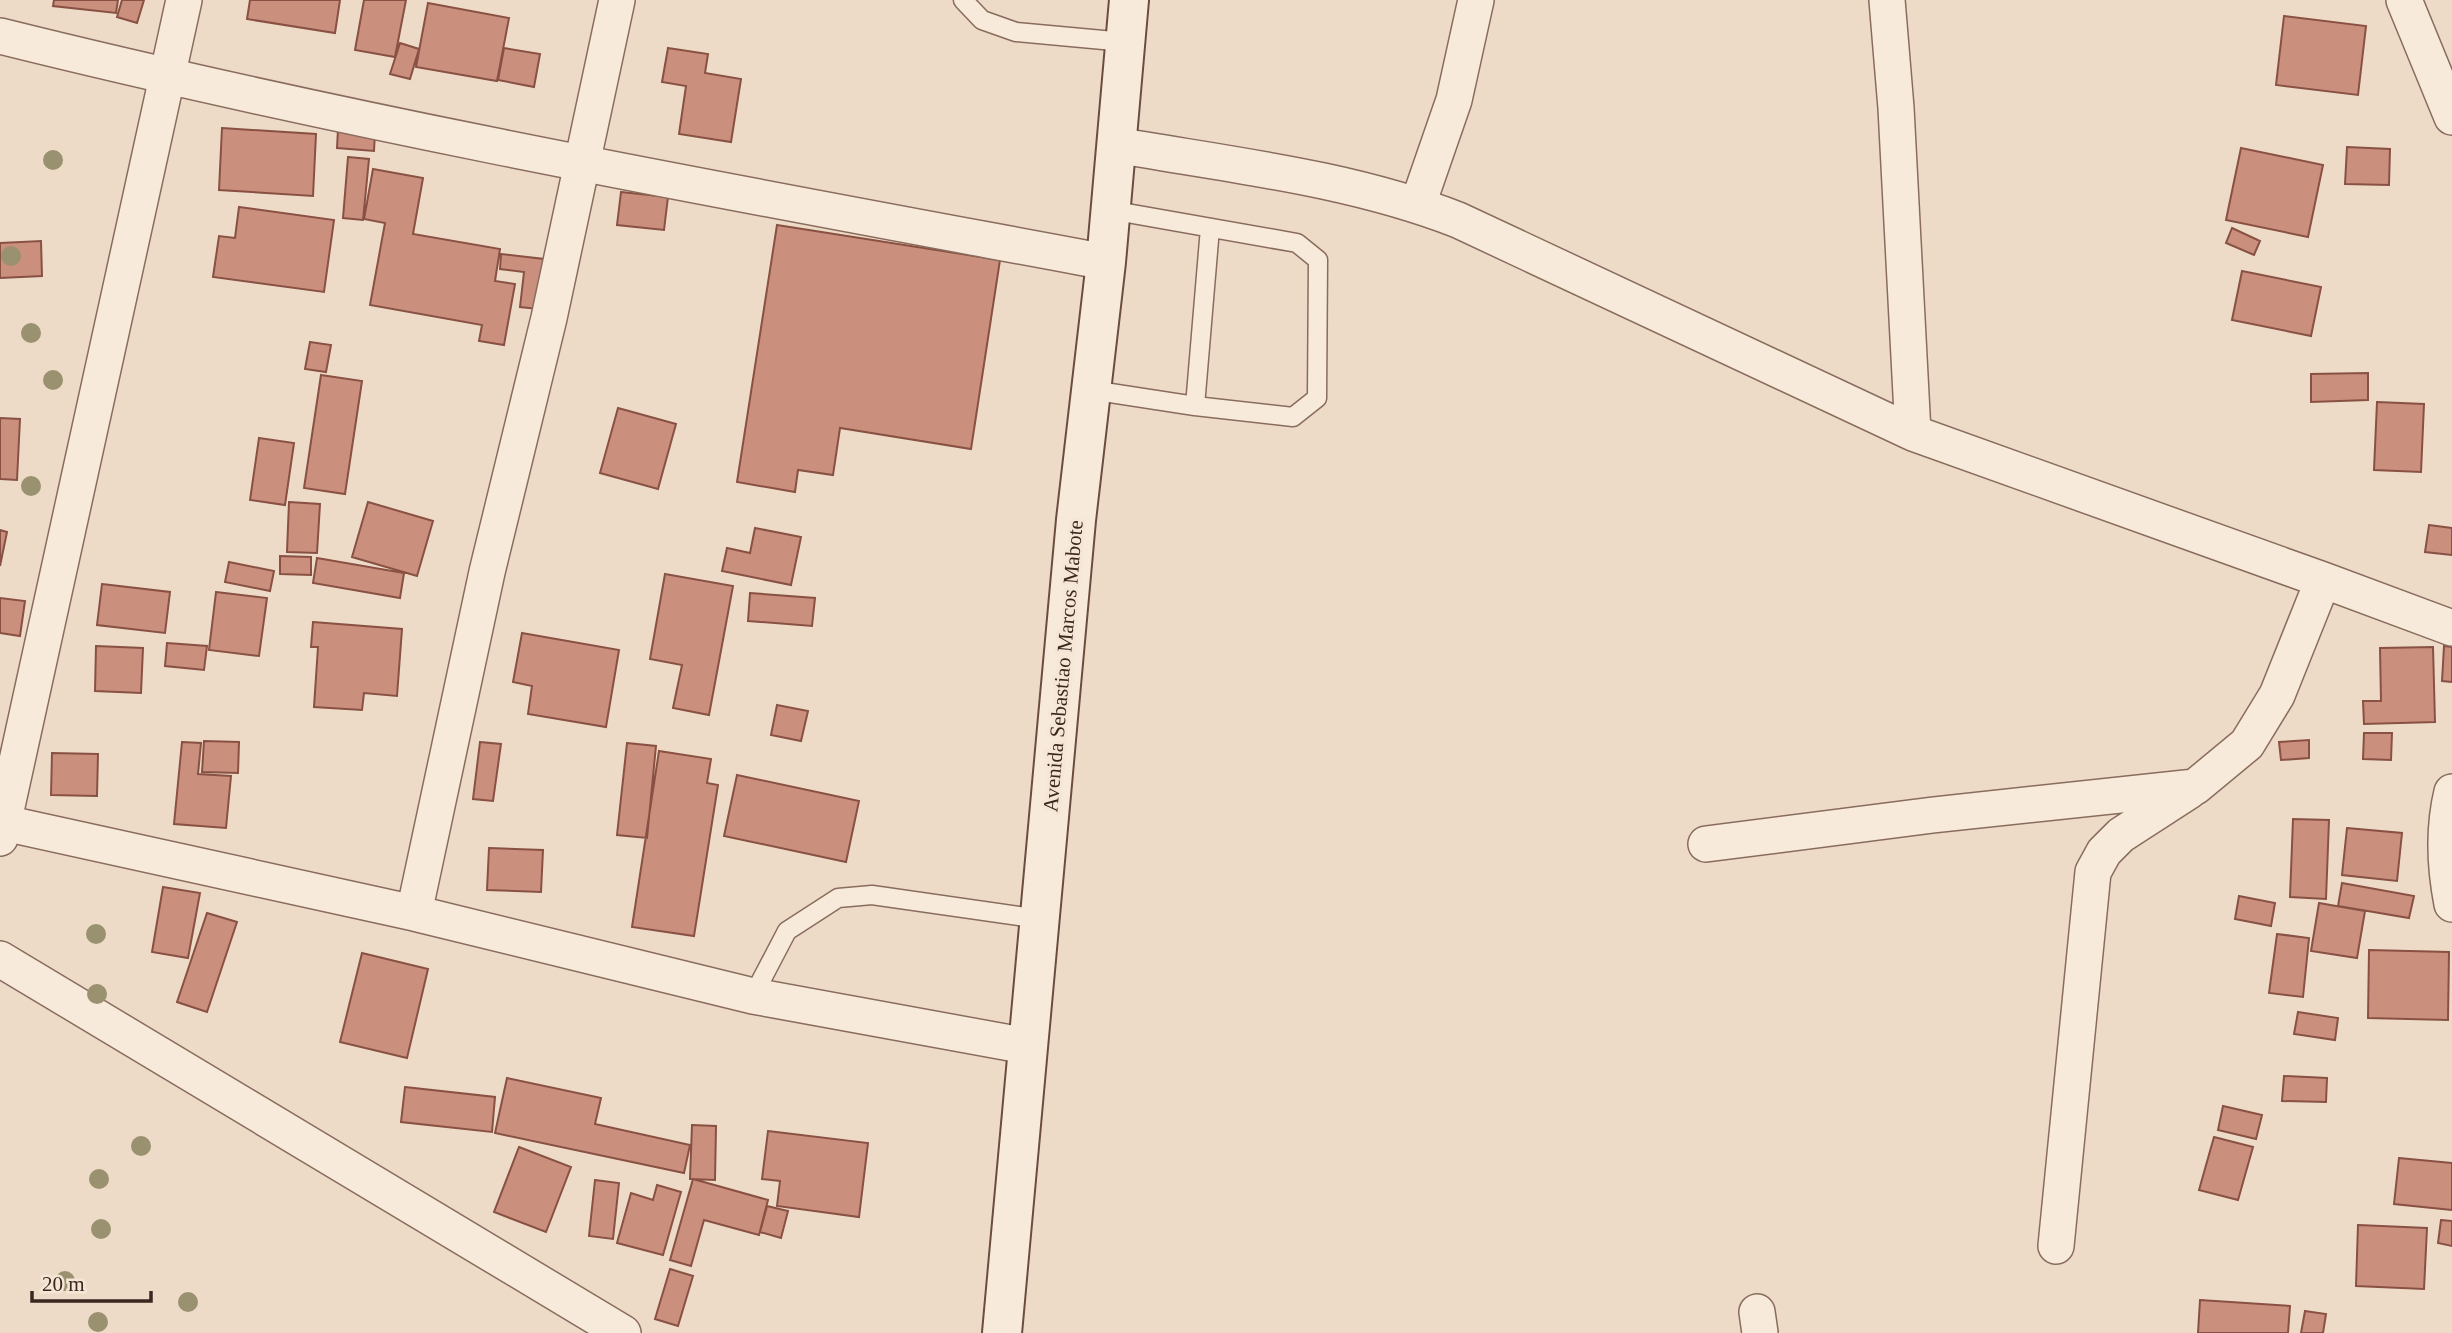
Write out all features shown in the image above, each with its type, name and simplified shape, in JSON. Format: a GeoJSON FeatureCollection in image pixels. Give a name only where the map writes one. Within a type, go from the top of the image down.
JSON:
{"type":"FeatureCollection","features":[{"type":"Feature","properties":{"kind":"main road","name":"Avenida Sebastiao Marcos Mabote"},"geometry":{"type":"LineString","coordinates":[[1002,1333],[1076,520],[1106,262],[1129,0]]}},
{"type":"Feature","properties":{"kind":"street"},"geometry":{"type":"LineString","coordinates":[[184,0],[1,828],[414,912],[754,996],[1027,1046]]}},
{"type":"Feature","properties":{"kind":"street"},"geometry":{"type":"LineString","coordinates":[[414,912],[487,572],[549,318],[617,0]]}},
{"type":"Feature","properties":{"kind":"street"},"geometry":{"type":"LineString","coordinates":[[1418,204],[1454,100],[1476,0]]}},
{"type":"Feature","properties":{"kind":"street"},"geometry":{"type":"LineString","coordinates":[[1887,0],[1896,108],[1913,433]]}},
{"type":"Feature","properties":{"kind":"street"},"geometry":{"type":"LineString","coordinates":[[2403,0],[2450,109]]}},
{"type":"Feature","properties":{"kind":"street"},"geometry":{"type":"LineString","coordinates":[[0,36],[166,77],[580,165],[1106,262]]}},
{"type":"Feature","properties":{"kind":"street"},"geometry":{"type":"LineString","coordinates":[[1116,145],[1263,170],[1418,204],[1471,226],[1913,433],[2452,628]]}},
{"type":"Feature","properties":{"kind":"street"},"geometry":{"type":"LineString","coordinates":[[2056,1246],[2093,872],[2104,852],[2121,835],[2195,788],[2246,744],[2277,695],[2323,580]]}},
{"type":"Feature","properties":{"kind":"street"},"geometry":{"type":"LineString","coordinates":[[1706,844],[1933,815],[2195,788]]}},
{"type":"Feature","properties":{"kind":"street"},"geometry":{"type":"LineString","coordinates":[[2452,792],[2448,807],[2445,871],[2452,904]]}},
{"type":"Feature","properties":{"kind":"street"},"geometry":{"type":"LineString","coordinates":[[0,959],[623,1333]]}},
{"type":"Feature","properties":{"kind":"lane"},"geometry":{"type":"LineString","coordinates":[[963,0],[982,20],[1016,32],[1125,42]]}},
{"type":"Feature","properties":{"kind":"lane"},"geometry":{"type":"LineString","coordinates":[[1091,390],[1293,418],[1317,398],[1318,260],[1297,243],[1110,210]]}},
{"type":"Feature","properties":{"kind":"lane"},"geometry":{"type":"LineString","coordinates":[[1195,406],[1210,228]]}},
{"type":"Feature","properties":{"kind":"lane"},"geometry":{"type":"LineString","coordinates":[[754,996],[787,931],[838,898],[872,895],[1040,919]]}},
{"type":"Feature","properties":{"kind":"building"},"geometry":{"type":"Polygon","coordinates":[[[54,0],[118,0],[116,13],[53,6],[54,0]]]}},
{"type":"Feature","properties":{"kind":"building"},"geometry":{"type":"Polygon","coordinates":[[[122,0],[144,0],[137,23],[117,17],[122,0]]]}},
{"type":"Feature","properties":{"kind":"building"},"geometry":{"type":"Polygon","coordinates":[[[250,0],[340,0],[335,33],[247,19],[250,0]]]}},
{"type":"Feature","properties":{"kind":"building"},"geometry":{"type":"Polygon","coordinates":[[[364,0],[406,0],[395,57],[355,50],[364,0]]]}},
{"type":"Feature","properties":{"kind":"building"},"geometry":{"type":"Polygon","coordinates":[[[428,3],[509,18],[497,81],[416,67],[428,3]]]}},
{"type":"Feature","properties":{"kind":"building"},"geometry":{"type":"Polygon","coordinates":[[[2284,16],[2366,26],[2358,95],[2276,85],[2284,16]]]}},
{"type":"Feature","properties":{"kind":"building"},"geometry":{"type":"Polygon","coordinates":[[[400,43],[419,49],[410,79],[390,74],[400,43]]]}},
{"type":"Feature","properties":{"kind":"building"},"geometry":{"type":"Polygon","coordinates":[[[504,48],[540,54],[534,87],[498,80],[504,48]]]}},
{"type":"Feature","properties":{"kind":"building"},"geometry":{"type":"Polygon","coordinates":[[[668,48],[708,54],[705,73],[741,79],[731,142],[679,134],[686,86],[662,82],[668,48]]]}},
{"type":"Feature","properties":{"kind":"building"},"geometry":{"type":"Polygon","coordinates":[[[222,128],[316,134],[313,196],[219,190],[222,128]]]}},
{"type":"Feature","properties":{"kind":"building"},"geometry":{"type":"Polygon","coordinates":[[[338,129],[375,132],[374,151],[337,148],[338,129]]]}},
{"type":"Feature","properties":{"kind":"building"},"geometry":{"type":"Polygon","coordinates":[[[2347,147],[2390,149],[2389,185],[2345,184],[2347,147]]]}},
{"type":"Feature","properties":{"kind":"building"},"geometry":{"type":"Polygon","coordinates":[[[2241,148],[2323,165],[2308,237],[2226,220],[2241,148]]]}},
{"type":"Feature","properties":{"kind":"building"},"geometry":{"type":"Polygon","coordinates":[[[348,157],[369,159],[363,220],[343,218],[348,157]]]}},
{"type":"Feature","properties":{"kind":"building"},"geometry":{"type":"Polygon","coordinates":[[[373,169],[423,178],[413,234],[500,249],[495,281],[515,284],[504,345],[479,341],[482,325],[370,305],[385,223],[364,219],[373,169]]]}},
{"type":"Feature","properties":{"kind":"building"},"geometry":{"type":"Polygon","coordinates":[[[621,192],[668,197],[664,230],[617,225],[621,192]]]}},
{"type":"Feature","properties":{"kind":"building"},"geometry":{"type":"Polygon","coordinates":[[[239,207],[334,220],[324,292],[213,277],[219,236],[235,238],[239,207]]]}},
{"type":"Feature","properties":{"kind":"building"},"geometry":{"type":"Polygon","coordinates":[[[777,225],[1000,260],[971,449],[840,428],[833,475],[798,470],[795,492],[737,482],[777,225]]]}},
{"type":"Feature","properties":{"kind":"building"},"geometry":{"type":"Polygon","coordinates":[[[2232,228],[2260,241],[2254,255],[2226,243],[2232,228]]]}},
{"type":"Feature","properties":{"kind":"building"},"geometry":{"type":"Polygon","coordinates":[[[41,241],[42,276],[0,278],[0,243],[41,241]]]}},
{"type":"Feature","properties":{"kind":"building"},"geometry":{"type":"Polygon","coordinates":[[[501,254],[544,259],[538,309],[520,307],[524,272],[500,269],[501,254]]]}},
{"type":"Feature","properties":{"kind":"building"},"geometry":{"type":"Polygon","coordinates":[[[2242,271],[2321,287],[2311,336],[2232,320],[2242,271]]]}},
{"type":"Feature","properties":{"kind":"building"},"geometry":{"type":"Polygon","coordinates":[[[310,342],[331,345],[326,372],[305,369],[310,342]]]}},
{"type":"Feature","properties":{"kind":"building"},"geometry":{"type":"Polygon","coordinates":[[[2368,373],[2368,400],[2311,402],[2311,374],[2368,373]]]}},
{"type":"Feature","properties":{"kind":"building"},"geometry":{"type":"Polygon","coordinates":[[[321,375],[362,381],[345,494],[304,488],[321,375]]]}},
{"type":"Feature","properties":{"kind":"building"},"geometry":{"type":"Polygon","coordinates":[[[2377,402],[2424,404],[2421,472],[2374,470],[2377,402]]]}},
{"type":"Feature","properties":{"kind":"building"},"geometry":{"type":"Polygon","coordinates":[[[618,408],[676,424],[658,489],[600,473],[618,408]]]}},
{"type":"Feature","properties":{"kind":"building"},"geometry":{"type":"Polygon","coordinates":[[[0,418],[20,419],[17,480],[0,479],[0,418]]]}},
{"type":"Feature","properties":{"kind":"building"},"geometry":{"type":"Polygon","coordinates":[[[259,438],[294,443],[285,505],[250,500],[259,438]]]}},
{"type":"Feature","properties":{"kind":"building"},"geometry":{"type":"Polygon","coordinates":[[[289,502],[320,504],[317,553],[287,552],[289,502]]]}},
{"type":"Feature","properties":{"kind":"building"},"geometry":{"type":"Polygon","coordinates":[[[368,502],[433,521],[417,576],[352,557],[368,502]]]}},
{"type":"Feature","properties":{"kind":"building"},"geometry":{"type":"Polygon","coordinates":[[[2429,525],[2452,528],[2452,555],[2425,552],[2429,525]]]}},
{"type":"Feature","properties":{"kind":"building"},"geometry":{"type":"Polygon","coordinates":[[[755,528],[801,537],[791,585],[722,571],[727,548],[750,553],[755,528]]]}},
{"type":"Feature","properties":{"kind":"building"},"geometry":{"type":"Polygon","coordinates":[[[0,530],[7,532],[0,566],[0,530]]]}},
{"type":"Feature","properties":{"kind":"building"},"geometry":{"type":"Polygon","coordinates":[[[280,556],[311,557],[311,575],[280,574],[280,556]]]}},
{"type":"Feature","properties":{"kind":"building"},"geometry":{"type":"Polygon","coordinates":[[[317,558],[404,573],[400,598],[313,583],[317,558]]]}},
{"type":"Feature","properties":{"kind":"building"},"geometry":{"type":"Polygon","coordinates":[[[229,562],[274,571],[270,591],[225,582],[229,562]]]}},
{"type":"Feature","properties":{"kind":"building"},"geometry":{"type":"Polygon","coordinates":[[[665,574],[733,586],[709,715],[673,708],[682,665],[650,659],[665,574]]]}},
{"type":"Feature","properties":{"kind":"building"},"geometry":{"type":"Polygon","coordinates":[[[102,584],[170,592],[165,633],[97,625],[102,584]]]}},
{"type":"Feature","properties":{"kind":"building"},"geometry":{"type":"Polygon","coordinates":[[[216,592],[267,598],[259,656],[209,650],[216,592]]]}},
{"type":"Feature","properties":{"kind":"building"},"geometry":{"type":"Polygon","coordinates":[[[750,593],[815,598],[812,626],[748,621],[750,593]]]}},
{"type":"Feature","properties":{"kind":"building"},"geometry":{"type":"Polygon","coordinates":[[[0,598],[25,601],[20,636],[0,633],[0,598]]]}},
{"type":"Feature","properties":{"kind":"building"},"geometry":{"type":"Polygon","coordinates":[[[313,622],[402,629],[397,696],[364,693],[362,710],[314,707],[318,647],[311,647],[313,622]]]}},
{"type":"Feature","properties":{"kind":"building"},"geometry":{"type":"Polygon","coordinates":[[[522,633],[619,650],[606,727],[528,714],[532,686],[513,682],[522,633]]]}},
{"type":"Feature","properties":{"kind":"building"},"geometry":{"type":"Polygon","coordinates":[[[167,643],[207,646],[204,670],[165,666],[167,643]]]}},
{"type":"Feature","properties":{"kind":"building"},"geometry":{"type":"Polygon","coordinates":[[[96,646],[143,648],[141,693],[95,691],[96,646]]]}},
{"type":"Feature","properties":{"kind":"building"},"geometry":{"type":"Polygon","coordinates":[[[2444,646],[2452,647],[2452,682],[2442,681],[2444,646]]]}},
{"type":"Feature","properties":{"kind":"building"},"geometry":{"type":"Polygon","coordinates":[[[2433,647],[2435,722],[2364,724],[2363,701],[2381,701],[2380,648],[2433,647]]]}},
{"type":"Feature","properties":{"kind":"building"},"geometry":{"type":"Polygon","coordinates":[[[777,705],[808,711],[801,741],[771,735],[777,705]]]}},
{"type":"Feature","properties":{"kind":"building"},"geometry":{"type":"Polygon","coordinates":[[[2364,733],[2392,733],[2391,760],[2363,759],[2364,733]]]}},
{"type":"Feature","properties":{"kind":"building"},"geometry":{"type":"Polygon","coordinates":[[[2309,740],[2309,758],[2281,760],[2279,742],[2309,740]]]}},
{"type":"Feature","properties":{"kind":"building"},"geometry":{"type":"Polygon","coordinates":[[[204,741],[239,742],[238,773],[202,772],[204,741]]]}},
{"type":"Feature","properties":{"kind":"building"},"geometry":{"type":"Polygon","coordinates":[[[182,742],[201,743],[198,774],[231,776],[226,828],[174,824],[182,742]]]}},
{"type":"Feature","properties":{"kind":"building"},"geometry":{"type":"Polygon","coordinates":[[[480,742],[501,744],[493,801],[473,799],[480,742]]]}},
{"type":"Feature","properties":{"kind":"building"},"geometry":{"type":"Polygon","coordinates":[[[627,743],[656,746],[647,838],[617,835],[627,743]]]}},
{"type":"Feature","properties":{"kind":"building"},"geometry":{"type":"Polygon","coordinates":[[[659,751],[711,759],[707,783],[718,785],[694,936],[632,927],[659,751]]]}},
{"type":"Feature","properties":{"kind":"building"},"geometry":{"type":"Polygon","coordinates":[[[52,753],[98,754],[97,796],[51,795],[52,753]]]}},
{"type":"Feature","properties":{"kind":"building"},"geometry":{"type":"Polygon","coordinates":[[[737,775],[859,801],[846,862],[724,836],[737,775]]]}},
{"type":"Feature","properties":{"kind":"building"},"geometry":{"type":"Polygon","coordinates":[[[2293,819],[2329,820],[2326,899],[2290,897],[2293,819]]]}},
{"type":"Feature","properties":{"kind":"building"},"geometry":{"type":"Polygon","coordinates":[[[2347,828],[2402,833],[2397,881],[2342,875],[2347,828]]]}},
{"type":"Feature","properties":{"kind":"building"},"geometry":{"type":"Polygon","coordinates":[[[489,848],[543,850],[541,892],[487,890],[489,848]]]}},
{"type":"Feature","properties":{"kind":"building"},"geometry":{"type":"Polygon","coordinates":[[[2342,883],[2414,896],[2409,918],[2338,906],[2342,883]]]}},
{"type":"Feature","properties":{"kind":"building"},"geometry":{"type":"Polygon","coordinates":[[[163,887],[200,893],[188,958],[152,952],[163,887]]]}},
{"type":"Feature","properties":{"kind":"building"},"geometry":{"type":"Polygon","coordinates":[[[2239,896],[2275,903],[2271,926],[2235,919],[2239,896]]]}},
{"type":"Feature","properties":{"kind":"building"},"geometry":{"type":"Polygon","coordinates":[[[2319,903],[2365,911],[2357,958],[2311,951],[2319,903]]]}},
{"type":"Feature","properties":{"kind":"building"},"geometry":{"type":"Polygon","coordinates":[[[207,913],[237,922],[207,1012],[177,1002],[207,913]]]}},
{"type":"Feature","properties":{"kind":"building"},"geometry":{"type":"Polygon","coordinates":[[[2277,934],[2309,938],[2303,997],[2269,993],[2277,934]]]}},
{"type":"Feature","properties":{"kind":"building"},"geometry":{"type":"Polygon","coordinates":[[[2369,950],[2449,952],[2448,1020],[2368,1018],[2369,950]]]}},
{"type":"Feature","properties":{"kind":"building"},"geometry":{"type":"Polygon","coordinates":[[[362,953],[428,969],[407,1058],[340,1042],[362,953]]]}},
{"type":"Feature","properties":{"kind":"building"},"geometry":{"type":"Polygon","coordinates":[[[2298,1012],[2338,1018],[2335,1040],[2294,1034],[2298,1012]]]}},
{"type":"Feature","properties":{"kind":"building"},"geometry":{"type":"Polygon","coordinates":[[[2284,1076],[2327,1078],[2326,1102],[2282,1101],[2284,1076]]]}},
{"type":"Feature","properties":{"kind":"building"},"geometry":{"type":"Polygon","coordinates":[[[507,1078],[601,1098],[595,1124],[690,1145],[684,1173],[495,1133],[507,1078]]]}},
{"type":"Feature","properties":{"kind":"building"},"geometry":{"type":"Polygon","coordinates":[[[405,1087],[495,1097],[492,1132],[401,1122],[405,1087]]]}},
{"type":"Feature","properties":{"kind":"building"},"geometry":{"type":"Polygon","coordinates":[[[2223,1106],[2262,1115],[2256,1139],[2218,1130],[2223,1106]]]}},
{"type":"Feature","properties":{"kind":"building"},"geometry":{"type":"Polygon","coordinates":[[[692,1125],[716,1126],[715,1180],[690,1179],[692,1125]]]}},
{"type":"Feature","properties":{"kind":"building"},"geometry":{"type":"Polygon","coordinates":[[[768,1131],[868,1143],[859,1217],[777,1206],[780,1181],[762,1179],[768,1131]]]}},
{"type":"Feature","properties":{"kind":"building"},"geometry":{"type":"Polygon","coordinates":[[[2214,1137],[2253,1147],[2238,1200],[2199,1190],[2214,1137]]]}},
{"type":"Feature","properties":{"kind":"building"},"geometry":{"type":"Polygon","coordinates":[[[519,1147],[571,1167],[546,1232],[494,1212],[519,1147]]]}},
{"type":"Feature","properties":{"kind":"building"},"geometry":{"type":"Polygon","coordinates":[[[2399,1158],[2452,1163],[2452,1210],[2394,1204],[2399,1158]]]}},
{"type":"Feature","properties":{"kind":"building"},"geometry":{"type":"Polygon","coordinates":[[[693,1179],[768,1200],[759,1235],[704,1220],[691,1266],[670,1260],[693,1179]]]}},
{"type":"Feature","properties":{"kind":"building"},"geometry":{"type":"Polygon","coordinates":[[[595,1180],[619,1183],[613,1239],[589,1236],[595,1180]]]}},
{"type":"Feature","properties":{"kind":"building"},"geometry":{"type":"Polygon","coordinates":[[[657,1185],[681,1192],[663,1255],[617,1243],[631,1193],[653,1200],[657,1185]]]}},
{"type":"Feature","properties":{"kind":"building"},"geometry":{"type":"Polygon","coordinates":[[[767,1206],[788,1211],[781,1238],[760,1232],[767,1206]]]}},
{"type":"Feature","properties":{"kind":"building"},"geometry":{"type":"Polygon","coordinates":[[[2441,1220],[2452,1221],[2452,1246],[2438,1243],[2441,1220]]]}},
{"type":"Feature","properties":{"kind":"building"},"geometry":{"type":"Polygon","coordinates":[[[2358,1225],[2427,1228],[2424,1289],[2356,1286],[2358,1225]]]}},
{"type":"Feature","properties":{"kind":"building"},"geometry":{"type":"Polygon","coordinates":[[[670,1269],[693,1276],[678,1326],[655,1319],[670,1269]]]}},
{"type":"Feature","properties":{"kind":"building"},"geometry":{"type":"Polygon","coordinates":[[[2200,1300],[2290,1306],[2288,1333],[2198,1333],[2200,1300]]]}},
{"type":"Feature","properties":{"kind":"building"},"geometry":{"type":"Polygon","coordinates":[[[2305,1311],[2326,1314],[2323,1333],[2301,1333],[2305,1311]]]}}]}
